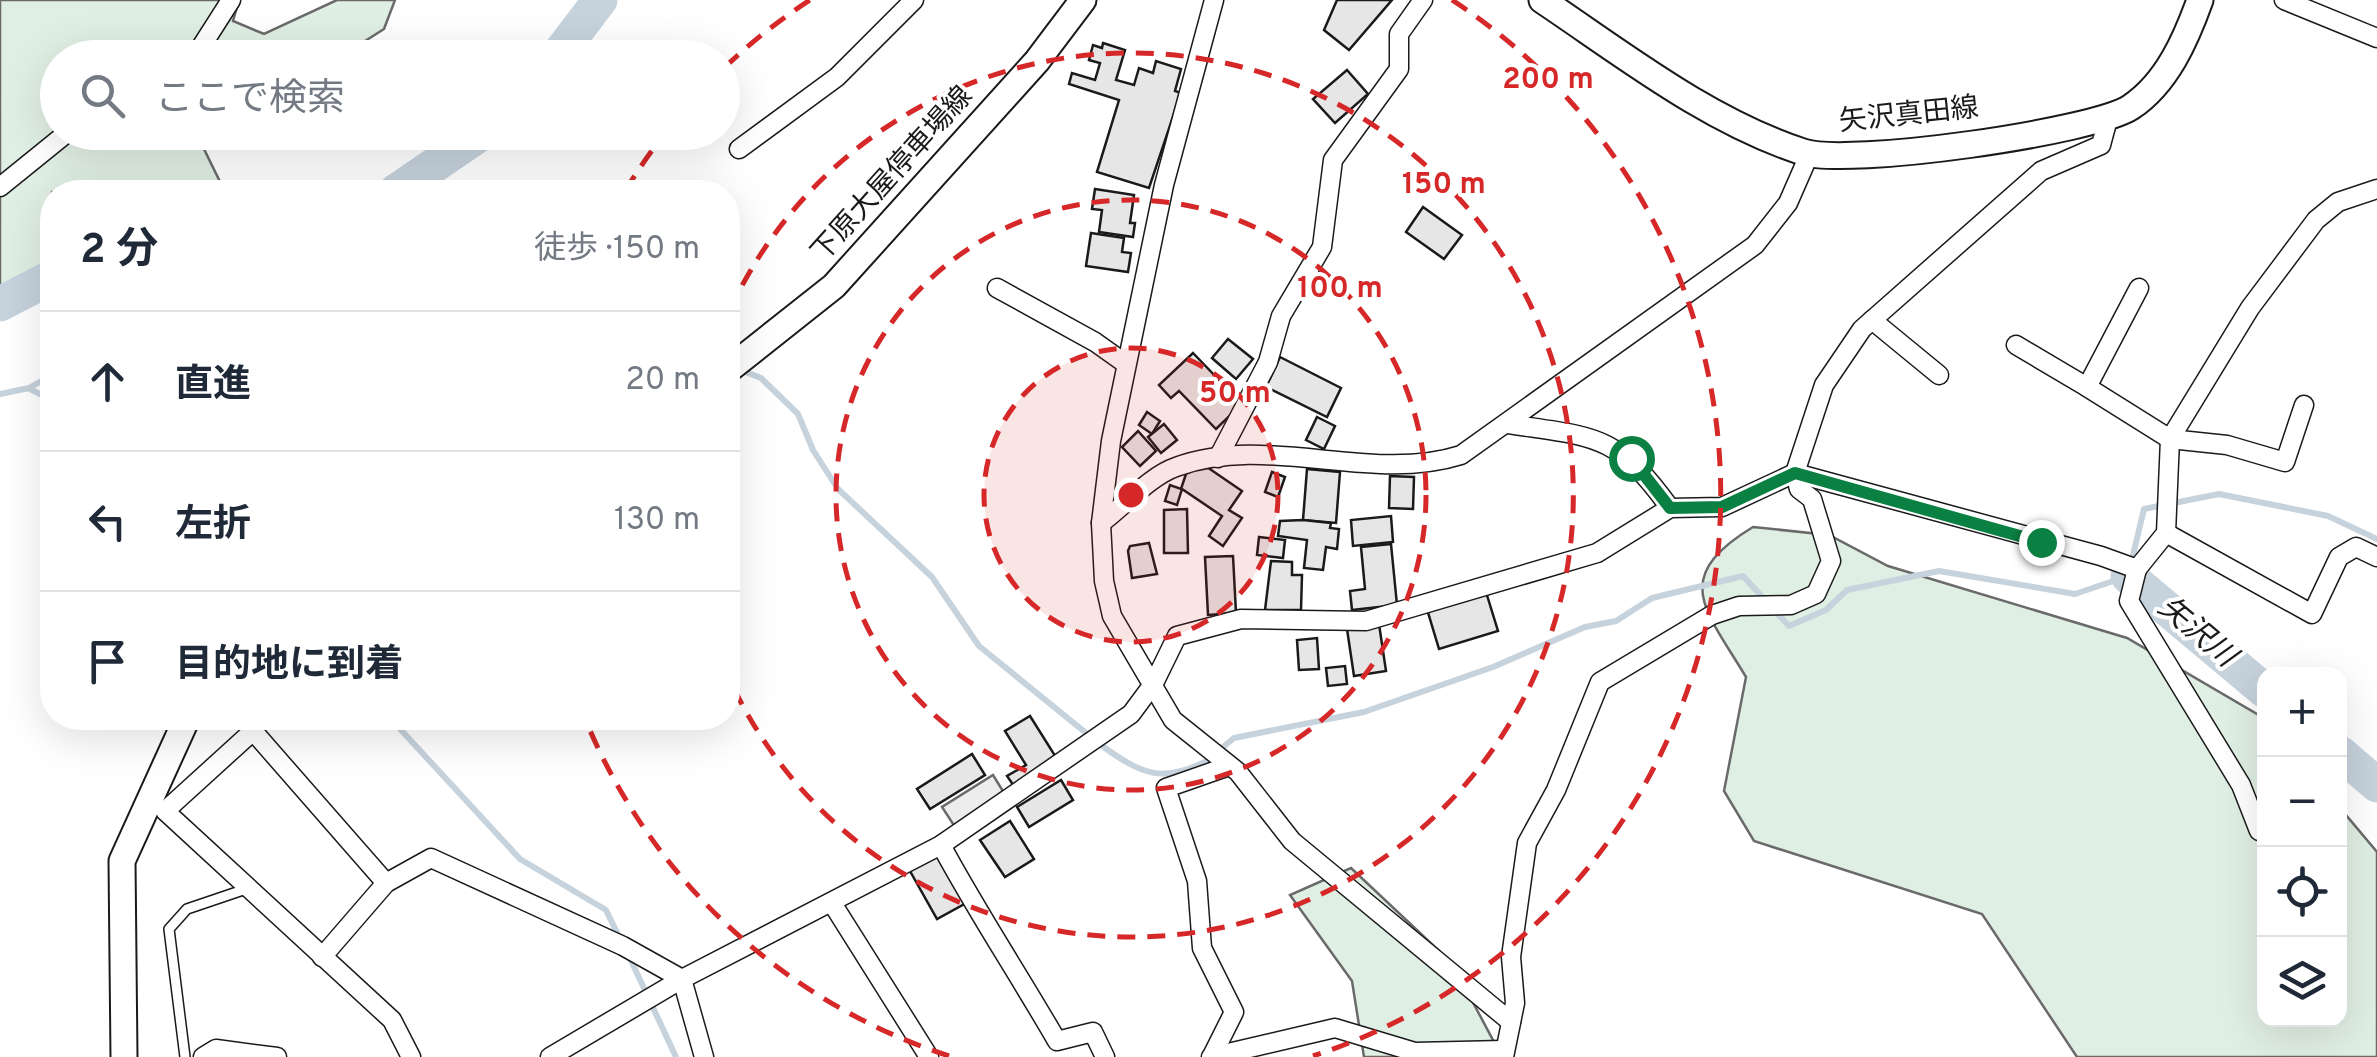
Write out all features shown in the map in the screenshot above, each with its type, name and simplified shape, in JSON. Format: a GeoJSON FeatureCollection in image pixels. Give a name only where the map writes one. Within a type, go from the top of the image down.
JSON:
{"type":"FeatureCollection","features":[{"type":"Feature","properties":{"kind":"main road","name":"下原大屋停車場線"},"geometry":{"type":"LineString","coordinates":[[740,361],[834,286],[1037,60],[1084,0]]}},
{"type":"Feature","properties":{"kind":"main road","name":"矢沢真田線"},"geometry":{"type":"LineString","coordinates":[[1542,0],[1755,135],[1809,154],[1906,152],[2108,119],[2146,95],[2170,64],[2200,0]]}},
{"type":"Feature","properties":{"kind":"main road"},"geometry":{"type":"LineString","coordinates":[[124,1057],[122,860],[182,730]]}},
{"type":"Feature","properties":{"kind":"street"},"geometry":{"type":"LineString","coordinates":[[205,40],[231,0]]}},
{"type":"Feature","properties":{"kind":"street"},"geometry":{"type":"LineString","coordinates":[[740,148],[837,77],[914,0]]}},
{"type":"Feature","properties":{"kind":"street"},"geometry":{"type":"LineString","coordinates":[[1214,0],[1164,185],[1126,364],[1102,522],[1104,582],[1112,616],[1173,720],[1238,772],[1292,841],[1511,1022]]}},
{"type":"Feature","properties":{"kind":"street"},"geometry":{"type":"LineString","coordinates":[[1218,458],[1268,362],[1281,316],[1322,247],[1333,160],[1399,69],[1400,34],[1423,0]]}},
{"type":"Feature","properties":{"kind":"street"},"geometry":{"type":"LineString","coordinates":[[2284,0],[2377,38]]}},
{"type":"Feature","properties":{"kind":"street"},"geometry":{"type":"LineString","coordinates":[[1211,1057],[1335,1028],[1415,1052],[1504,1054],[1511,1022],[1511,957],[1527,844],[1556,790],[1600,682],[1712,616],[1739,606],[1792,605],[1816,594],[1831,562],[1812,499],[1799,490],[1795,473],[1824,385],[1872,320],[2041,171],[2101,145],[2108,119]]}},
{"type":"Feature","properties":{"kind":"street"},"geometry":{"type":"LineString","coordinates":[[0,187],[46,150]]}},
{"type":"Feature","properties":{"kind":"street"},"geometry":{"type":"LineString","coordinates":[[1102,522],[1171,468],[1218,458],[1437,462],[1461,455],[1756,245],[1788,203],[1809,154]]}},
{"type":"Feature","properties":{"kind":"street"},"geometry":{"type":"LineString","coordinates":[[2257,827],[2241,785],[2129,601],[2137,570],[2166,533],[2170,439],[2250,308],[2316,220],[2338,202],[2377,189]]}},
{"type":"Feature","properties":{"kind":"street"},"geometry":{"type":"LineString","coordinates":[[997,288],[1095,342],[1126,364]]}},
{"type":"Feature","properties":{"kind":"street"},"geometry":{"type":"LineString","coordinates":[[2087,387],[2140,288]]}},
{"type":"Feature","properties":{"kind":"street"},"geometry":{"type":"LineString","coordinates":[[1872,320],[1939,375]]}},
{"type":"Feature","properties":{"kind":"street"},"geometry":{"type":"LineString","coordinates":[[2016,345],[2170,439],[2227,445],[2285,462],[2304,405]]}},
{"type":"Feature","properties":{"kind":"street"},"geometry":{"type":"LineString","coordinates":[[1508,424],[1604,442],[1631,458],[1670,508]]}},
{"type":"Feature","properties":{"kind":"street"},"geometry":{"type":"LineString","coordinates":[[550,1057],[574,1052],[682,979],[941,845],[1101,738],[1131,714],[1154,683],[1177,636],[1241,619],[1366,621],[1597,553],[1670,508],[1722,507],[1795,473],[2101,556],[2137,570]]}},
{"type":"Feature","properties":{"kind":"street"},"geometry":{"type":"LineString","coordinates":[[1812,499],[1820,480]]}},
{"type":"Feature","properties":{"kind":"street"},"geometry":{"type":"LineString","coordinates":[[2166,533],[2312,614],[2339,557],[2356,547],[2377,556]]}},
{"type":"Feature","properties":{"kind":"street"},"geometry":{"type":"LineString","coordinates":[[386,883],[252,731],[165,810],[392,1020],[411,1057]]}},
{"type":"Feature","properties":{"kind":"street"},"geometry":{"type":"LineString","coordinates":[[1211,1057],[1234,1012],[1202,948],[1196,881],[1166,788],[1228,766]]}},
{"type":"Feature","properties":{"kind":"street"},"geometry":{"type":"LineString","coordinates":[[941,845],[982,920],[1006,952],[1058,1040],[1093,1032],[1106,1057]]}},
{"type":"Feature","properties":{"kind":"street"},"geometry":{"type":"LineString","coordinates":[[322,957],[386,883],[431,858],[623,946],[682,979],[704,1057]]}},
{"type":"Feature","properties":{"kind":"street"},"geometry":{"type":"LineString","coordinates":[[832,903],[929,1057]]}},
{"type":"Feature","properties":{"kind":"street"},"geometry":{"type":"LineString","coordinates":[[203,1057],[216,1050],[277,1057]]}},
{"type":"Feature","properties":{"kind":"lane"},"geometry":{"type":"LineString","coordinates":[[184,1057],[169,929],[187,909],[249,888]]}},
{"type":"Feature","properties":{"kind":"green space"},"geometry":{"type":"Polygon","coordinates":[[[0,0],[239,0],[233,21],[264,34],[337,0],[395,0],[384,29],[367,40],[40,40],[40,150],[204,150],[219,180],[40,180],[40,285],[0,302],[0,0]]]}},
{"type":"Feature","properties":{"kind":"green space"},"geometry":{"type":"Polygon","coordinates":[[[1753,527],[1829,535],[1888,566],[2127,638],[2257,714],[2257,1027],[2347,1027],[2347,816],[2377,852],[2377,1057],[2077,1057],[1982,914],[1754,841],[1724,791],[1746,677],[1708,614],[1703,596],[1703,579],[1727,545],[1753,527]]]}},
{"type":"Feature","properties":{"kind":"green space"},"geometry":{"type":"Polygon","coordinates":[[[1351,868],[1452,963],[1502,1057],[1364,1057],[1352,981],[1290,895],[1351,868]]]}},
{"type":"Feature","properties":{"kind":"shaded area"},"geometry":{"type":"Polygon","coordinates":[[[993,775],[1006,796],[955,827],[942,807],[993,775]]]}},
{"type":"Feature","properties":{"kind":"building"},"geometry":{"type":"Polygon","coordinates":[[[1337,0],[1392,0],[1349,50],[1324,30],[1337,0]]]}},
{"type":"Feature","properties":{"kind":"building"},"geometry":{"type":"Polygon","coordinates":[[[1103,43],[1125,50],[1116,80],[1134,85],[1139,68],[1153,73],[1156,61],[1181,69],[1175,91],[1181,93],[1149,188],[1097,172],[1119,100],[1069,84],[1072,73],[1095,80],[1100,63],[1089,60],[1093,45],[1102,48],[1103,43]]]}},
{"type":"Feature","properties":{"kind":"building"},"geometry":{"type":"Polygon","coordinates":[[[1347,70],[1368,94],[1335,123],[1313,99],[1347,70]]]}},
{"type":"Feature","properties":{"kind":"building"},"geometry":{"type":"Polygon","coordinates":[[[1095,189],[1134,195],[1130,223],[1135,223],[1133,237],[1099,232],[1102,210],[1092,209],[1095,189]]]}},
{"type":"Feature","properties":{"kind":"building"},"geometry":{"type":"Polygon","coordinates":[[[1423,207],[1462,235],[1444,259],[1406,232],[1423,207]]]}},
{"type":"Feature","properties":{"kind":"building"},"geometry":{"type":"Polygon","coordinates":[[[1091,233],[1124,238],[1122,252],[1131,253],[1128,272],[1086,266],[1091,233]]]}},
{"type":"Feature","properties":{"kind":"building"},"geometry":{"type":"Polygon","coordinates":[[[1228,339],[1253,359],[1236,379],[1212,358],[1228,339]]]}},
{"type":"Feature","properties":{"kind":"building"},"geometry":{"type":"Polygon","coordinates":[[[1193,353],[1242,404],[1216,429],[1179,391],[1171,398],[1159,385],[1193,353]]]}},
{"type":"Feature","properties":{"kind":"building"},"geometry":{"type":"Polygon","coordinates":[[[1280,357],[1341,388],[1327,417],[1266,387],[1280,357]]]}},
{"type":"Feature","properties":{"kind":"building"},"geometry":{"type":"Polygon","coordinates":[[[1147,412],[1160,421],[1152,434],[1139,425],[1147,412]]]}},
{"type":"Feature","properties":{"kind":"building"},"geometry":{"type":"Polygon","coordinates":[[[1317,417],[1335,426],[1324,449],[1306,440],[1317,417]]]}},
{"type":"Feature","properties":{"kind":"building"},"geometry":{"type":"Polygon","coordinates":[[[1164,424],[1177,440],[1161,453],[1148,437],[1164,424]]]}},
{"type":"Feature","properties":{"kind":"building"},"geometry":{"type":"Polygon","coordinates":[[[1138,431],[1156,451],[1140,466],[1122,447],[1138,431]]]}},
{"type":"Feature","properties":{"kind":"building"},"geometry":{"type":"Polygon","coordinates":[[[1204,465],[1242,491],[1229,510],[1242,518],[1223,546],[1209,536],[1222,516],[1182,489],[1177,505],[1165,501],[1170,485],[1181,489],[1186,474],[1204,465]]]}},
{"type":"Feature","properties":{"kind":"building"},"geometry":{"type":"Polygon","coordinates":[[[1307,469],[1340,472],[1336,523],[1303,520],[1307,469]]]}},
{"type":"Feature","properties":{"kind":"building"},"geometry":{"type":"Polygon","coordinates":[[[1272,472],[1285,477],[1278,497],[1265,492],[1272,472]]]}},
{"type":"Feature","properties":{"kind":"building"},"geometry":{"type":"Polygon","coordinates":[[[1390,476],[1414,477],[1413,509],[1389,508],[1390,476]]]}},
{"type":"Feature","properties":{"kind":"building"},"geometry":{"type":"Polygon","coordinates":[[[1187,509],[1188,553],[1164,553],[1164,510],[1187,509]]]}},
{"type":"Feature","properties":{"kind":"building"},"geometry":{"type":"Polygon","coordinates":[[[1391,516],[1393,542],[1353,546],[1351,520],[1391,516]]]}},
{"type":"Feature","properties":{"kind":"building"},"geometry":{"type":"Polygon","coordinates":[[[1280,521],[1331,523],[1330,528],[1339,529],[1337,549],[1326,547],[1323,570],[1304,568],[1307,540],[1278,536],[1280,521]]]}},
{"type":"Feature","properties":{"kind":"building"},"geometry":{"type":"Polygon","coordinates":[[[1259,537],[1285,540],[1283,558],[1257,555],[1259,537]]]}},
{"type":"Feature","properties":{"kind":"building"},"geometry":{"type":"Polygon","coordinates":[[[1149,543],[1157,574],[1132,578],[1130,546],[1149,543]]]}},
{"type":"Feature","properties":{"kind":"building"},"geometry":{"type":"Polygon","coordinates":[[[1391,544],[1397,605],[1352,610],[1350,591],[1365,589],[1361,547],[1391,544]]]}},
{"type":"Feature","properties":{"kind":"building"},"geometry":{"type":"Polygon","coordinates":[[[1233,556],[1236,613],[1208,615],[1205,557],[1233,556]]]}},
{"type":"Feature","properties":{"kind":"building"},"geometry":{"type":"Polygon","coordinates":[[[1271,561],[1292,562],[1292,575],[1302,575],[1301,610],[1265,610],[1271,561]]]}},
{"type":"Feature","properties":{"kind":"building"},"geometry":{"type":"Polygon","coordinates":[[[1486,592],[1498,631],[1439,649],[1427,609],[1486,592]]]}},
{"type":"Feature","properties":{"kind":"building"},"geometry":{"type":"Polygon","coordinates":[[[1379,624],[1386,671],[1354,676],[1347,629],[1379,624]]]}},
{"type":"Feature","properties":{"kind":"building"},"geometry":{"type":"Polygon","coordinates":[[[1317,638],[1319,669],[1299,670],[1297,640],[1317,638]]]}},
{"type":"Feature","properties":{"kind":"building"},"geometry":{"type":"Polygon","coordinates":[[[1345,666],[1347,684],[1328,686],[1326,668],[1345,666]]]}},
{"type":"Feature","properties":{"kind":"building"},"geometry":{"type":"Polygon","coordinates":[[[1030,716],[1059,762],[1016,789],[1007,776],[1026,765],[1005,731],[1030,716]]]}},
{"type":"Feature","properties":{"kind":"building"},"geometry":{"type":"Polygon","coordinates":[[[972,754],[985,775],[930,809],[917,789],[972,754]]]}},
{"type":"Feature","properties":{"kind":"building"},"geometry":{"type":"Polygon","coordinates":[[[1061,780],[1073,800],[1029,827],[1017,807],[1061,780]]]}},
{"type":"Feature","properties":{"kind":"building"},"geometry":{"type":"Polygon","coordinates":[[[1010,821],[1034,859],[1005,877],[980,840],[1010,821]]]}},
{"type":"Feature","properties":{"kind":"building"},"geometry":{"type":"Polygon","coordinates":[[[941,853],[968,902],[937,919],[910,871],[941,853]]]}},
{"type":"Feature","properties":{"kind":"waterway"},"geometry":{"type":"LineString","coordinates":[[570,40],[600,0]]}},
{"type":"Feature","properties":{"kind":"waterway"},"geometry":{"type":"LineString","coordinates":[[413,180],[457,150]]}},
{"type":"Feature","properties":{"kind":"waterway"},"geometry":{"type":"LineString","coordinates":[[0,304],[40,283]]}},
{"type":"Feature","properties":{"kind":"waterway"},"geometry":{"type":"LineString","coordinates":[[740,370],[761,378],[798,414],[813,450],[838,489],[932,577],[979,646],[1091,737]]}},
{"type":"Feature","properties":{"kind":"waterway"},"geometry":{"type":"LineString","coordinates":[[0,394],[40,382]]}},
{"type":"Feature","properties":{"kind":"waterway"},"geometry":{"type":"LineString","coordinates":[[30,389],[40,394]]}},
{"type":"Feature","properties":{"kind":"waterway"},"geometry":{"type":"LineString","coordinates":[[1775,611],[1789,626],[1826,610],[1847,590],[1939,571],[2075,594],[2128,576],[2144,509],[2219,494],[2328,516],[2377,539]]}},
{"type":"Feature","properties":{"kind":"waterway"},"geometry":{"type":"LineString","coordinates":[[1223,747],[1234,738],[1364,712],[1493,667],[1585,627],[1616,621],[1652,598],[1743,576],[1767,602]]}},
{"type":"Feature","properties":{"kind":"waterway","name":"矢沢川"},"geometry":{"type":"LineString","coordinates":[[2128,576],[2257,684]]}},
{"type":"Feature","properties":{"kind":"waterway"},"geometry":{"type":"LineString","coordinates":[[401,730],[520,859],[606,910],[620,939]]}},
{"type":"Feature","properties":{"kind":"waterway"},"geometry":{"type":"LineString","coordinates":[[1101,745],[1154,773],[1180,772],[1212,758]]}},
{"type":"Feature","properties":{"kind":"waterway","name":"矢沢川"},"geometry":{"type":"LineString","coordinates":[[2345,757],[2377,785]]}},
{"type":"Feature","properties":{"kind":"waterway"},"geometry":{"type":"LineString","coordinates":[[628,954],[676,1057]]}},
{"type":"Feature","properties":{"kind":"route"},"geometry":{"type":"LineString","coordinates":[[1631,458],[1670,508],[1722,507],[1766,490],[1795,473],[2041,542]]}}]}
